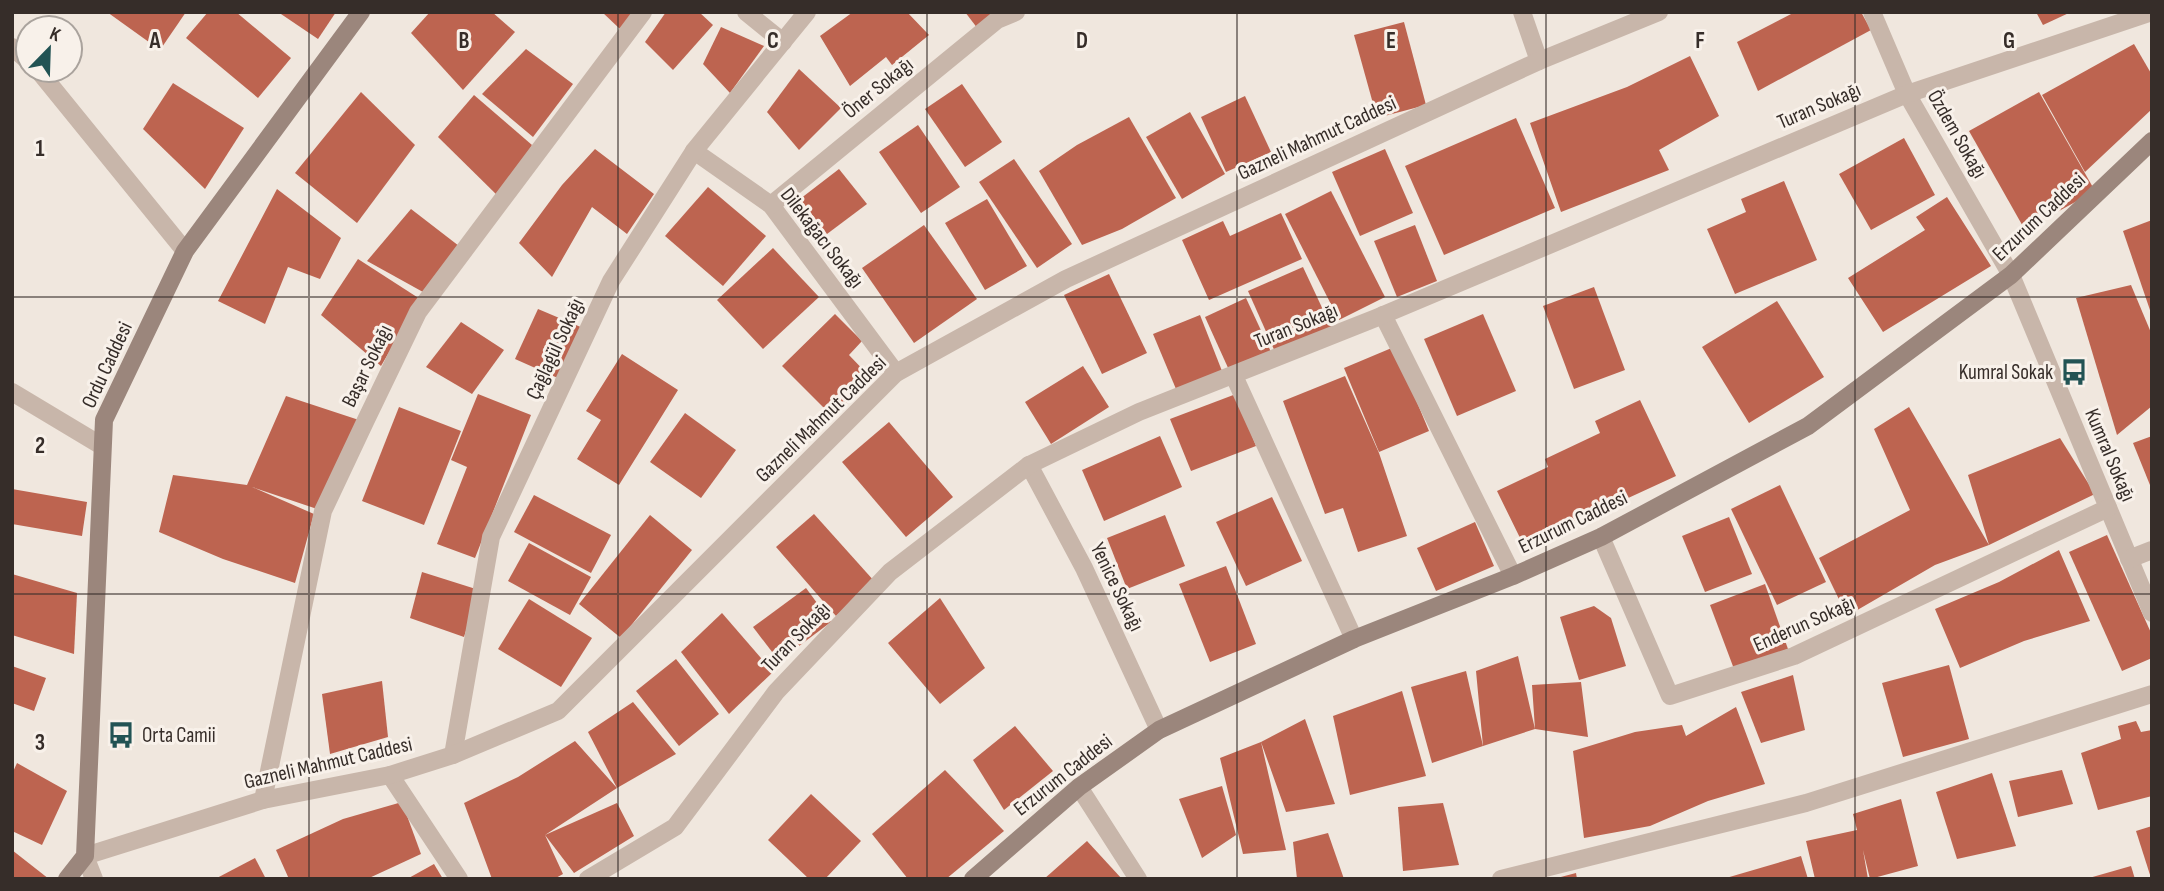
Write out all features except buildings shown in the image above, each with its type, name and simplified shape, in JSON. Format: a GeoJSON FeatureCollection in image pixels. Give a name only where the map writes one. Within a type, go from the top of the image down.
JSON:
{"type":"FeatureCollection","features":[{"type":"Feature","properties":{"kind":"street","name":"Ordu Caddesi"},"geometry":{"type":"LineString","coordinates":[[85,856],[104,420],[185,251],[361,12]]}},
{"type":"Feature","properties":{"kind":"street","name":"Başar Sokağı"},"geometry":{"type":"LineString","coordinates":[[263,800],[323,510],[412,324],[643,12]]}},
{"type":"Feature","properties":{"kind":"street"},"geometry":{"type":"LineString","coordinates":[[746,12],[783,42]]}},
{"type":"Feature","properties":{"kind":"street","name":"Çağlagül Sokağı"},"geometry":{"type":"LineString","coordinates":[[453,755],[491,537],[611,281],[694,151],[807,12]]}},
{"type":"Feature","properties":{"kind":"street","name":"Öner Sokağı"},"geometry":{"type":"LineString","coordinates":[[771,205],[997,20],[1016,12]]}},
{"type":"Feature","properties":{"kind":"street"},"geometry":{"type":"LineString","coordinates":[[1522,12],[1539,61]]}},
{"type":"Feature","properties":{"kind":"street","name":"Gazneli Mahmut Caddesi"},"geometry":{"type":"LineString","coordinates":[[85,856],[263,800],[390,775],[453,755],[558,711],[896,373],[1066,279],[1539,61],[1659,12]]}},
{"type":"Feature","properties":{"kind":"street","name":"Özdem Sokağı"},"geometry":{"type":"LineString","coordinates":[[1872,12],[1907,94],[2011,275]]}},
{"type":"Feature","properties":{"kind":"street","name":"Turan Sokağı"},"geometry":{"type":"LineString","coordinates":[[588,879],[675,827],[776,692],[883,580],[1029,465],[1139,412],[1383,315],[1907,94],[2152,12]]}},
{"type":"Feature","properties":{"kind":"street"},"geometry":{"type":"LineString","coordinates":[[49,84],[185,251]]}},
{"type":"Feature","properties":{"kind":"street","name":"Erzurum Caddesi"},"geometry":{"type":"LineString","coordinates":[[973,879],[1079,788],[1159,730],[1354,639],[1513,576],[1601,537],[1808,426],[2011,275],[2151,143]]}},
{"type":"Feature","properties":{"kind":"street","name":"Dilekağacı Sokağı"},"geometry":{"type":"LineString","coordinates":[[694,151],[771,205],[896,373]]}},
{"type":"Feature","properties":{"kind":"street","name":"Kumral Sokağı"},"geometry":{"type":"LineString","coordinates":[[2011,275],[2152,613]]}},
{"type":"Feature","properties":{"kind":"street"},"geometry":{"type":"LineString","coordinates":[[1383,315],[1513,576]]}},
{"type":"Feature","properties":{"kind":"street"},"geometry":{"type":"LineString","coordinates":[[1234,376],[1296,506],[1354,639]]}},
{"type":"Feature","properties":{"kind":"street"},"geometry":{"type":"LineString","coordinates":[[12,392],[102,446]]}},
{"type":"Feature","properties":{"kind":"street","name":"Yenice Sokağı"},"geometry":{"type":"LineString","coordinates":[[1029,465],[1084,568],[1159,730]]}},
{"type":"Feature","properties":{"kind":"street","name":"Enderun Sokağı"},"geometry":{"type":"LineString","coordinates":[[1601,537],[1670,696],[1794,656],[2108,508]]}},
{"type":"Feature","properties":{"kind":"street"},"geometry":{"type":"LineString","coordinates":[[2129,559],[2152,550]]}},
{"type":"Feature","properties":{"kind":"street"},"geometry":{"type":"LineString","coordinates":[[1501,879],[1806,803],[2152,694]]}},
{"type":"Feature","properties":{"kind":"street"},"geometry":{"type":"LineString","coordinates":[[390,775],[459,879]]}},
{"type":"Feature","properties":{"kind":"street"},"geometry":{"type":"LineString","coordinates":[[1079,788],[1138,879]]}},
{"type":"Feature","properties":{"kind":"street"},"geometry":{"type":"LineString","coordinates":[[67,879],[85,856]]}},
{"type":"Feature","properties":{"kind":"street"},"geometry":{"type":"LineString","coordinates":[[85,856],[94,879]]}},
{"type":"Feature","properties":{"kind":"place","name":"Kumral Sokak"},"geometry":{"type":"Point","coordinates":[2074,372]}},
{"type":"Feature","properties":{"kind":"place","name":"Orta Camii"},"geometry":{"type":"Point","coordinates":[121,735]}}]}
